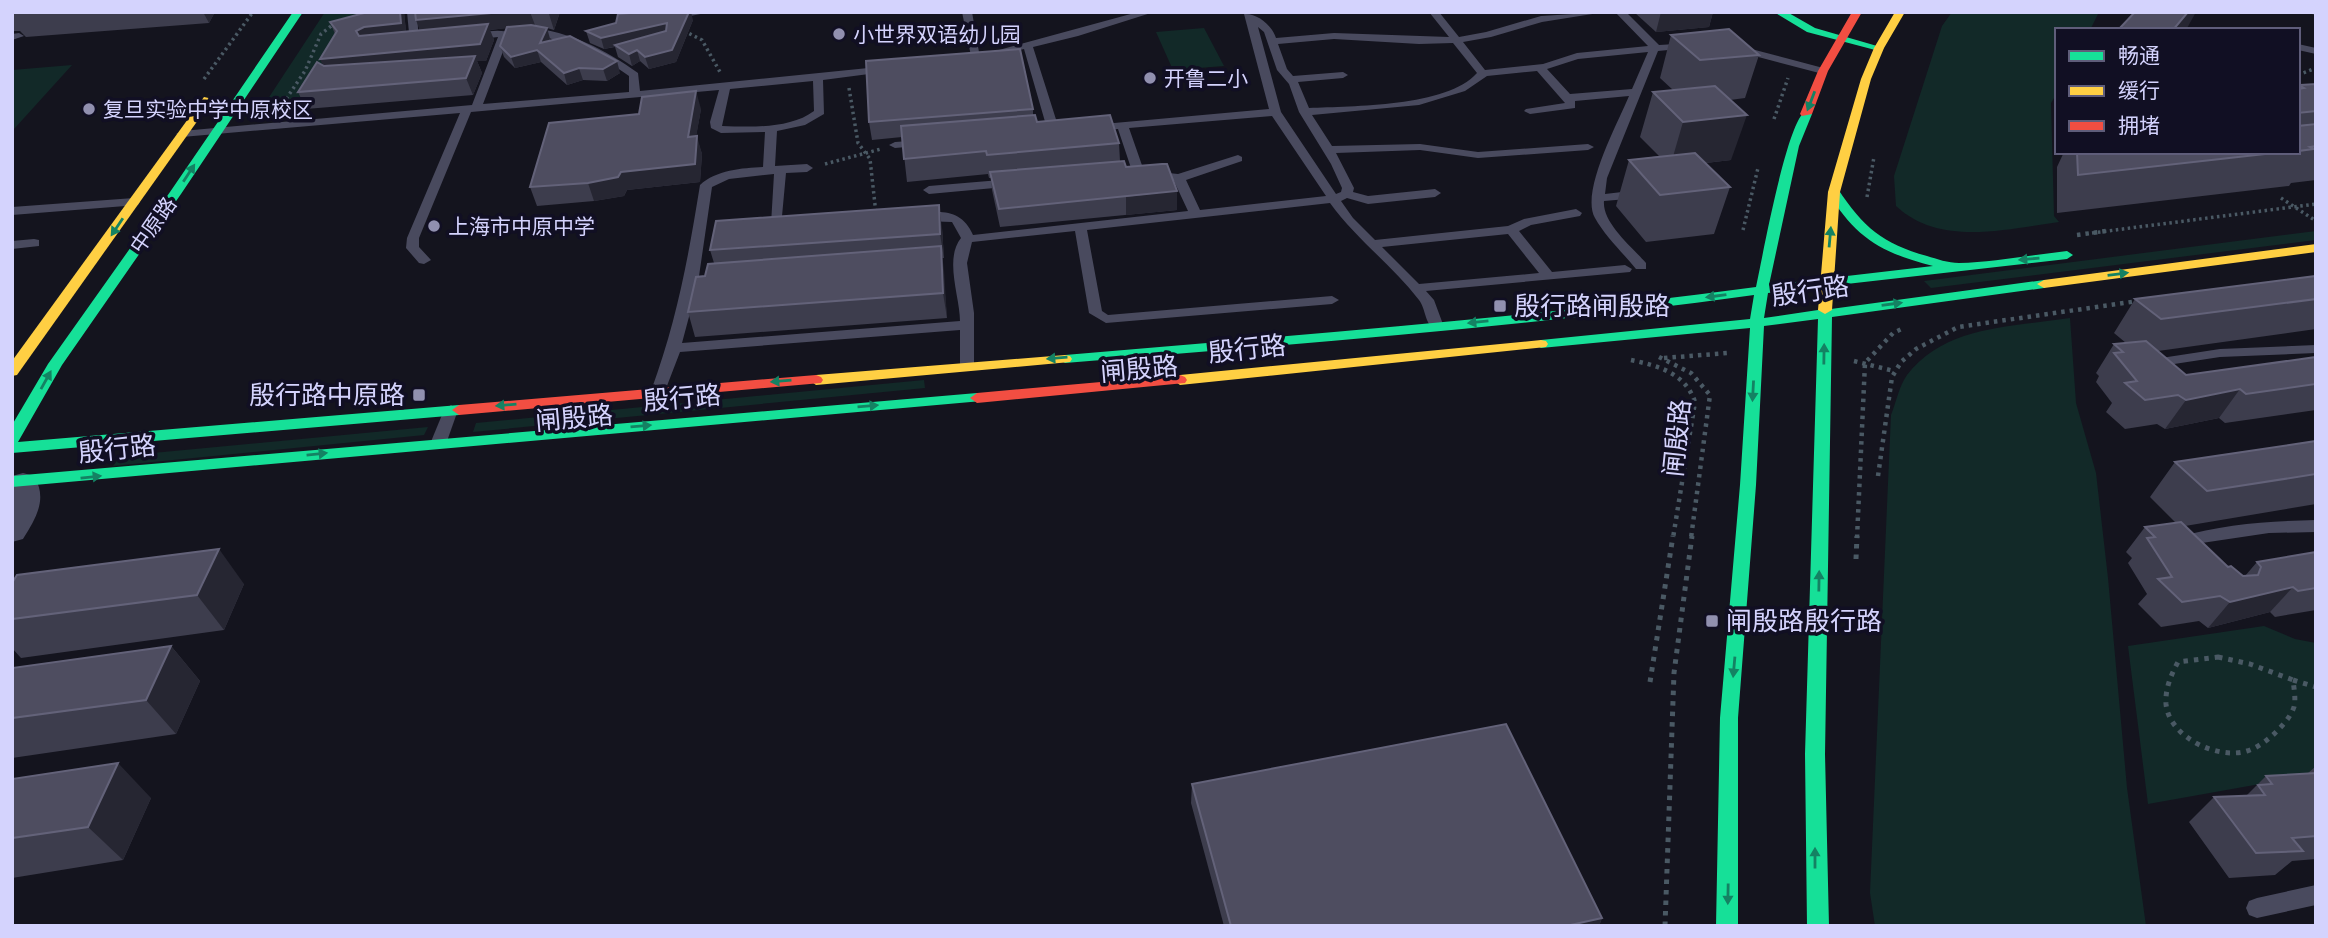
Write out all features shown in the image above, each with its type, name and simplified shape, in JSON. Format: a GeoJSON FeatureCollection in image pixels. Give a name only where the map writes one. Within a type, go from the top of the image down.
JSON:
{"type":"FeatureCollection","features":[{"type":"Feature","properties":{"kind":"main road","name":"中原路"},"geometry":{"type":"LineString","coordinates":[[12,439],[55,363],[175,194],[298,12]]}},
{"type":"Feature","properties":{"kind":"main road"},"geometry":{"type":"LineString","coordinates":[[1779,12],[1811,30],[1840,40],[1879,48]]}},
{"type":"Feature","properties":{"kind":"main road"},"geometry":{"type":"LineString","coordinates":[[1727,926],[1730,718],[1748,485],[1756,323],[1793,146],[1823,71],[1857,12]]}},
{"type":"Feature","properties":{"kind":"main road"},"geometry":{"type":"LineString","coordinates":[[1818,926],[1815,754],[1825,314],[1834,192],[1866,79],[1879,48],[1900,12]]}},
{"type":"Feature","properties":{"kind":"main road","name":"中原路"},"geometry":{"type":"LineString","coordinates":[[12,372],[217,87]]}},
{"type":"Feature","properties":{"kind":"main road"},"geometry":{"type":"LineString","coordinates":[[1834,192],[1843,213],[1865,236],[1910,257],[1952,266]]}},
{"type":"Feature","properties":{"kind":"main road","name":"殷行路"},"geometry":{"type":"LineString","coordinates":[[16,478],[1138,384],[1756,323],[2316,248]]}},
{"type":"Feature","properties":{"kind":"main road","name":"殷行路"},"geometry":{"type":"LineString","coordinates":[[12,448],[658,391],[1437,327],[1668,303],[1827,281],[2080,253]]}},
{"type":"Feature","properties":{"kind":"street"},"geometry":{"type":"LineString","coordinates":[[12,531],[26,505],[27,495],[16,478]]}},
{"type":"Feature","properties":{"kind":"lane"},"geometry":{"type":"LineString","coordinates":[[412,12],[409,43],[428,41]]}},
{"type":"Feature","properties":{"kind":"lane"},"geometry":{"type":"LineString","coordinates":[[685,14],[706,12]]}},
{"type":"Feature","properties":{"kind":"lane"},"geometry":{"type":"LineString","coordinates":[[967,12],[970,56],[1028,46],[1149,12]]}},
{"type":"Feature","properties":{"kind":"lane"},"geometry":{"type":"LineString","coordinates":[[1434,12],[1482,73]]}},
{"type":"Feature","properties":{"kind":"lane"},"geometry":{"type":"LineString","coordinates":[[1273,41],[1334,36],[1419,41],[1456,40],[1487,35],[1541,19],[1600,12]]}},
{"type":"Feature","properties":{"kind":"lane"},"geometry":{"type":"LineString","coordinates":[[1620,12],[1655,47]]}},
{"type":"Feature","properties":{"kind":"lane"},"geometry":{"type":"LineString","coordinates":[[1251,13],[1265,27],[1273,41],[1282,70],[1291,79],[1305,112],[1329,150],[1348,188],[1340,197]]}},
{"type":"Feature","properties":{"kind":"lane"},"geometry":{"type":"LineString","coordinates":[[1251,13],[1275,112],[1340,197],[1349,221],[1427,300],[1437,327]]}},
{"type":"Feature","properties":{"kind":"lane"},"geometry":{"type":"LineString","coordinates":[[466,37],[540,31],[552,33],[621,65],[634,75],[635,94]]}},
{"type":"Feature","properties":{"kind":"lane"},"geometry":{"type":"LineString","coordinates":[[424,260],[412,248],[413,238],[505,33]]}},
{"type":"Feature","properties":{"kind":"lane"},"geometry":{"type":"LineString","coordinates":[[1482,73],[1540,68],[1577,55],[1702,44]]}},
{"type":"Feature","properties":{"kind":"lane"},"geometry":{"type":"LineString","coordinates":[[1028,46],[1054,132]]}},
{"type":"Feature","properties":{"kind":"lane"},"geometry":{"type":"LineString","coordinates":[[1721,46],[1796,62],[1823,71]]}},
{"type":"Feature","properties":{"kind":"lane"},"geometry":{"type":"LineString","coordinates":[[1641,266],[1600,217],[1598,198],[1601,178],[1630,126],[1638,92],[1655,47]]}},
{"type":"Feature","properties":{"kind":"lane"},"geometry":{"type":"LineString","coordinates":[[602,56],[614,52]]}},
{"type":"Feature","properties":{"kind":"lane"},"geometry":{"type":"LineString","coordinates":[[479,67],[492,66]]}},
{"type":"Feature","properties":{"kind":"lane"},"geometry":{"type":"LineString","coordinates":[[182,135],[905,67]]}},
{"type":"Feature","properties":{"kind":"lane"},"geometry":{"type":"LineString","coordinates":[[1530,111],[1571,106],[1540,68]]}},
{"type":"Feature","properties":{"kind":"lane"},"geometry":{"type":"LineString","coordinates":[[1305,112],[1429,102],[1465,88],[1481,77],[1482,73]]}},
{"type":"Feature","properties":{"kind":"lane"},"geometry":{"type":"LineString","coordinates":[[1291,79],[1343,75]]}},
{"type":"Feature","properties":{"kind":"lane"},"geometry":{"type":"LineString","coordinates":[[725,86],[716,122],[717,128],[771,127],[814,118],[820,112],[818,77]]}},
{"type":"Feature","properties":{"kind":"lane"},"geometry":{"type":"LineString","coordinates":[[1567,98],[1638,92]]}},
{"type":"Feature","properties":{"kind":"lane"},"geometry":{"type":"LineString","coordinates":[[1081,129],[1275,112]]}},
{"type":"Feature","properties":{"kind":"lane"},"geometry":{"type":"LineString","coordinates":[[1122,125],[1138,171]]}},
{"type":"Feature","properties":{"kind":"lane"},"geometry":{"type":"LineString","coordinates":[[771,127],[776,224]]}},
{"type":"Feature","properties":{"kind":"lane"},"geometry":{"type":"LineString","coordinates":[[1040,133],[1067,130]]}},
{"type":"Feature","properties":{"kind":"lane"},"geometry":{"type":"LineString","coordinates":[[895,145],[934,142]]}},
{"type":"Feature","properties":{"kind":"lane"},"geometry":{"type":"LineString","coordinates":[[1329,150],[1420,147],[1478,155],[1588,146]]}},
{"type":"Feature","properties":{"kind":"lane"},"geometry":{"type":"LineString","coordinates":[[1124,173],[1138,171],[1179,178],[1238,159]]}},
{"type":"Feature","properties":{"kind":"lane"},"geometry":{"type":"LineString","coordinates":[[658,391],[698,282],[707,230],[706,185],[736,174],[807,168]]}},
{"type":"Feature","properties":{"kind":"lane"},"geometry":{"type":"LineString","coordinates":[[1179,178],[1196,214]]}},
{"type":"Feature","properties":{"kind":"lane"},"geometry":{"type":"LineString","coordinates":[[929,190],[1027,181]]}},
{"type":"Feature","properties":{"kind":"lane"},"geometry":{"type":"LineString","coordinates":[[967,365],[967,325],[953,264],[968,239],[1340,197],[1368,200],[1435,193]]}},
{"type":"Feature","properties":{"kind":"lane"},"geometry":{"type":"LineString","coordinates":[[1598,198],[1648,194]]}},
{"type":"Feature","properties":{"kind":"lane"},"geometry":{"type":"LineString","coordinates":[[12,211],[134,202]]}},
{"type":"Feature","properties":{"kind":"lane"},"geometry":{"type":"LineString","coordinates":[[1373,244],[1511,230],[1528,222],[1576,213]]}},
{"type":"Feature","properties":{"kind":"lane"},"geometry":{"type":"LineString","coordinates":[[877,219],[955,215],[961,220],[968,239]]}},
{"type":"Feature","properties":{"kind":"lane"},"geometry":{"type":"LineString","coordinates":[[1080,226],[1096,313],[1107,319],[1332,300]]}},
{"type":"Feature","properties":{"kind":"lane"},"geometry":{"type":"LineString","coordinates":[[1511,230],[1549,276]]}},
{"type":"Feature","properties":{"kind":"lane"},"geometry":{"type":"LineString","coordinates":[[12,245],[34,243]]}},
{"type":"Feature","properties":{"kind":"lane"},"geometry":{"type":"LineString","coordinates":[[1417,288],[1625,269]]}},
{"type":"Feature","properties":{"kind":"lane"},"geometry":{"type":"LineString","coordinates":[[674,348],[967,325]]}},
{"type":"Feature","properties":{"kind":"lane"},"geometry":{"type":"LineString","coordinates":[[2140,365],[2220,353],[2316,349]]}},
{"type":"Feature","properties":{"kind":"lane"},"geometry":{"type":"LineString","coordinates":[[438,444],[451,410]]}},
{"type":"Feature","properties":{"kind":"lane"},"geometry":{"type":"LineString","coordinates":[[2196,565],[2185,549],[2185,541],[2269,527],[2316,526]]}},
{"type":"Feature","properties":{"kind":"lane"},"geometry":{"type":"LineString","coordinates":[[2257,908],[2316,895]]}},
{"type":"Feature","properties":{"kind":"path"},"geometry":{"type":"LineString","coordinates":[[298,88],[299,78],[310,63],[318,37],[330,24],[343,20]]}},
{"type":"Feature","properties":{"kind":"path"},"geometry":{"type":"LineString","coordinates":[[681,28],[687,35],[702,40],[725,86]]}},
{"type":"Feature","properties":{"kind":"path"},"geometry":{"type":"LineString","coordinates":[[310,63],[316,59]]}},
{"type":"Feature","properties":{"kind":"path"},"geometry":{"type":"LineString","coordinates":[[1773,121],[1796,62]]}},
{"type":"Feature","properties":{"kind":"path"},"geometry":{"type":"LineString","coordinates":[[848,74],[858,143],[869,155],[877,219]]}},
{"type":"Feature","properties":{"kind":"path"},"geometry":{"type":"LineString","coordinates":[[282,126],[288,116],[284,110],[284,102],[292,90],[304,84]]}},
{"type":"Feature","properties":{"kind":"path"},"geometry":{"type":"LineString","coordinates":[[807,168],[869,155],[895,145]]}},
{"type":"Feature","properties":{"kind":"path"},"geometry":{"type":"LineString","coordinates":[[1868,201],[1867,190],[1875,154]]}},
{"type":"Feature","properties":{"kind":"path"},"geometry":{"type":"LineString","coordinates":[[1743,234],[1761,159]]}},
{"type":"Feature","properties":{"kind":"path"},"geometry":{"type":"LineString","coordinates":[[2281,198],[2316,221]]}},
{"type":"Feature","properties":{"kind":"path"},"geometry":{"type":"LineString","coordinates":[[2067,236],[2316,204]]}},
{"type":"Feature","properties":{"kind":"path"},"geometry":{"type":"LineString","coordinates":[[1878,476],[1894,371],[1908,356],[1935,337],[1958,327],[2142,300]]}},
{"type":"Feature","properties":{"kind":"path"},"geometry":{"type":"LineString","coordinates":[[1856,565],[1865,363],[1893,332],[1911,325]]}},
{"type":"Feature","properties":{"kind":"path"},"geometry":{"type":"LineString","coordinates":[[1627,353],[1636,354]]}},
{"type":"Feature","properties":{"kind":"path","name":"闸殷路"},"geometry":{"type":"LineString","coordinates":[[1649,356],[1662,358],[1691,373],[1710,395],[1674,673],[1665,926]]}},
{"type":"Feature","properties":{"kind":"path"},"geometry":{"type":"LineString","coordinates":[[1630,360],[1677,375],[1692,389],[1695,402],[1650,682]]}},
{"type":"Feature","properties":{"kind":"path"},"geometry":{"type":"LineString","coordinates":[[2293,680],[2294,706],[2285,724],[2264,743],[2246,752],[2230,754],[2213,750],[2191,738],[2168,713],[2165,694],[2178,662],[2199,657],[2226,658],[2260,665],[2316,687]]}},
{"type":"Feature","properties":{"kind":"green space"},"geometry":{"type":"Polygon","coordinates":[[[325,12],[364,12],[354,29],[334,34],[340,46],[297,117],[288,118],[288,111],[258,114],[325,12]]]}},
{"type":"Feature","properties":{"kind":"green space"},"geometry":{"type":"Polygon","coordinates":[[[1952,12],[2099,12],[2091,28],[2055,28],[2055,96],[2051,103],[2054,216],[2059,222],[1995,231],[1953,231],[1932,227],[1913,219],[1896,206],[1894,176],[1942,26],[1952,12]]]}},
{"type":"Feature","properties":{"kind":"green space"},"geometry":{"type":"Polygon","coordinates":[[[1204,28],[1224,66],[1173,70],[1156,32],[1204,28]]]}},
{"type":"Feature","properties":{"kind":"green space"},"geometry":{"type":"Polygon","coordinates":[[[72,65],[14,129],[12,129],[12,70],[72,65]]]}},
{"type":"Feature","properties":{"kind":"green space"},"geometry":{"type":"Polygon","coordinates":[[[2316,231],[2316,240],[1931,288],[1924,281],[2316,231]]]}},
{"type":"Feature","properties":{"kind":"green space"},"geometry":{"type":"Polygon","coordinates":[[[2070,318],[2076,403],[2096,473],[2127,788],[2146,926],[1875,926],[1870,893],[1891,415],[1907,375],[1940,346],[1981,331],[2070,318]]]}},
{"type":"Feature","properties":{"kind":"green space"},"geometry":{"type":"Polygon","coordinates":[[[924,380],[925,388],[473,432],[476,423],[924,380]]]}},
{"type":"Feature","properties":{"kind":"green space"},"geometry":{"type":"Polygon","coordinates":[[[428,427],[424,435],[113,466],[121,456],[428,427]]]}},
{"type":"Feature","properties":{"kind":"green space"},"geometry":{"type":"Polygon","coordinates":[[[2264,626],[2295,639],[2316,643],[2316,774],[2148,804],[2128,646],[2264,626]]]}},
{"type":"Feature","properties":{"kind":"building"},"geometry":{"type":"Polygon","coordinates":[[[368,12],[400,12],[401,23],[364,27],[356,31],[359,36],[488,24],[480,44],[320,59],[337,31],[330,22],[368,12]]]}},
{"type":"Feature","properties":{"kind":"building"},"geometry":{"type":"Polygon","coordinates":[[[415,12],[502,12],[416,20],[415,12]]]}},
{"type":"Feature","properties":{"kind":"building"},"geometry":{"type":"Polygon","coordinates":[[[689,12],[672,50],[645,57],[637,50],[629,54],[615,45],[666,31],[667,23],[601,38],[586,31],[616,23],[618,14],[689,12]]]}},
{"type":"Feature","properties":{"kind":"building"},"geometry":{"type":"Polygon","coordinates":[[[2135,12],[2188,12],[2175,28],[2120,28],[2135,12]]]}},
{"type":"Feature","properties":{"kind":"building"},"geometry":{"type":"Polygon","coordinates":[[[531,25],[547,28],[540,43],[570,36],[617,61],[603,69],[579,68],[564,73],[537,50],[511,57],[500,46],[507,27],[531,25]]]}},
{"type":"Feature","properties":{"kind":"building"},"geometry":{"type":"Polygon","coordinates":[[[1729,29],[1759,55],[1700,60],[1671,35],[1729,29]]]}},
{"type":"Feature","properties":{"kind":"building"},"geometry":{"type":"Polygon","coordinates":[[[1020,49],[1033,109],[869,122],[866,61],[1020,49]]]}},
{"type":"Feature","properties":{"kind":"building"},"geometry":{"type":"Polygon","coordinates":[[[475,56],[466,78],[298,92],[317,62],[324,66],[475,56]]]}},
{"type":"Feature","properties":{"kind":"building"},"geometry":{"type":"Polygon","coordinates":[[[2316,84],[2316,111],[2300,113],[2300,89],[2304,88],[2300,85],[2316,84]]]}},
{"type":"Feature","properties":{"kind":"building"},"geometry":{"type":"Polygon","coordinates":[[[1715,86],[1747,115],[1683,122],[1653,92],[1715,86]]]}},
{"type":"Feature","properties":{"kind":"building"},"geometry":{"type":"Polygon","coordinates":[[[696,91],[688,137],[697,136],[695,164],[621,172],[618,177],[588,183],[530,187],[549,123],[639,114],[642,97],[696,91]]]}},
{"type":"Feature","properties":{"kind":"building"},"geometry":{"type":"Polygon","coordinates":[[[1035,115],[1037,122],[1110,115],[1119,143],[987,155],[986,151],[904,159],[901,126],[1035,115]]]}},
{"type":"Feature","properties":{"kind":"building"},"geometry":{"type":"Polygon","coordinates":[[[2316,124],[2316,146],[2310,147],[2314,149],[2300,151],[2300,126],[2316,124]]]}},
{"type":"Feature","properties":{"kind":"building"},"geometry":{"type":"Polygon","coordinates":[[[1695,153],[1730,187],[1660,195],[1629,160],[1695,153]]]}},
{"type":"Feature","properties":{"kind":"building"},"geometry":{"type":"Polygon","coordinates":[[[2077,154],[2265,154],[2078,175],[2077,154]]]}},
{"type":"Feature","properties":{"kind":"building"},"geometry":{"type":"Polygon","coordinates":[[[1124,161],[1126,167],[1167,164],[1177,191],[999,209],[990,172],[1124,161]]]}},
{"type":"Feature","properties":{"kind":"building"},"geometry":{"type":"Polygon","coordinates":[[[939,205],[940,234],[710,250],[716,221],[939,205]]]}},
{"type":"Feature","properties":{"kind":"building"},"geometry":{"type":"Polygon","coordinates":[[[941,246],[943,293],[688,312],[696,277],[705,276],[708,264],[941,246]]]}},
{"type":"Feature","properties":{"kind":"building"},"geometry":{"type":"Polygon","coordinates":[[[2316,276],[2316,299],[2161,319],[2135,299],[2316,276]]]}},
{"type":"Feature","properties":{"kind":"building"},"geometry":{"type":"Polygon","coordinates":[[[2146,341],[2186,375],[2316,357],[2316,384],[2246,394],[2240,389],[2186,400],[2178,395],[2145,400],[2125,383],[2137,381],[2114,353],[2123,352],[2114,344],[2146,341]]]}},
{"type":"Feature","properties":{"kind":"building"},"geometry":{"type":"Polygon","coordinates":[[[2316,441],[2316,474],[2207,491],[2175,462],[2316,441]]]}},
{"type":"Feature","properties":{"kind":"building"},"geometry":{"type":"Polygon","coordinates":[[[2181,522],[2228,567],[2231,566],[2243,576],[2258,575],[2261,567],[2257,562],[2316,552],[2316,588],[2298,591],[2293,587],[2230,602],[2220,596],[2182,602],[2158,579],[2172,577],[2147,538],[2155,537],[2145,527],[2181,522]]]}},
{"type":"Feature","properties":{"kind":"building"},"geometry":{"type":"Polygon","coordinates":[[[219,549],[197,595],[12,619],[12,583],[17,575],[219,549]]]}},
{"type":"Feature","properties":{"kind":"building"},"geometry":{"type":"Polygon","coordinates":[[[171,646],[146,700],[12,718],[12,668],[171,646]]]}},
{"type":"Feature","properties":{"kind":"building"},"geometry":{"type":"Polygon","coordinates":[[[1506,724],[1602,918],[1566,926],[1231,926],[1192,784],[1506,724]]]}},
{"type":"Feature","properties":{"kind":"building"},"geometry":{"type":"Polygon","coordinates":[[[118,763],[88,827],[12,838],[12,779],[118,763]]]}},
{"type":"Feature","properties":{"kind":"building"},"geometry":{"type":"Polygon","coordinates":[[[2316,773],[2316,836],[2292,838],[2303,851],[2256,853],[2214,797],[2265,795],[2258,785],[2272,784],[2266,776],[2316,773]]]}},
{"type":"Feature","properties":{"kind":"traffic: fast"},"geometry":{"type":"LineString","coordinates":[[12,439],[55,364],[175,194],[298,12]]}},
{"type":"Feature","properties":{"kind":"traffic: fast"},"geometry":{"type":"LineString","coordinates":[[1779,12],[1811,30],[1879,48]]}},
{"type":"Feature","properties":{"kind":"traffic: fast"},"geometry":{"type":"LineString","coordinates":[[1727,926],[1729,718],[1748,485],[1758,307],[1793,146],[1806,114]]}},
{"type":"Feature","properties":{"kind":"traffic: fast"},"geometry":{"type":"LineString","coordinates":[[1834,192],[1856,224],[1882,244],[1914,257],[1952,266]]}},
{"type":"Feature","properties":{"kind":"traffic: fast"},"geometry":{"type":"LineString","coordinates":[[1065,359],[1437,327],[1668,303],[1827,281],[2067,255]]}},
{"type":"Feature","properties":{"kind":"traffic: fast"},"geometry":{"type":"LineString","coordinates":[[1541,344],[1756,323],[2044,284]]}},
{"type":"Feature","properties":{"kind":"traffic: fast"},"geometry":{"type":"LineString","coordinates":[[1818,926],[1815,754],[1825,310]]}},
{"type":"Feature","properties":{"kind":"traffic: fast"},"geometry":{"type":"LineString","coordinates":[[12,482],[977,398]]}},
{"type":"Feature","properties":{"kind":"traffic: fast"},"geometry":{"type":"LineString","coordinates":[[12,448],[459,410]]}},
{"type":"Feature","properties":{"kind":"traffic: slow"},"geometry":{"type":"LineString","coordinates":[[1825,310],[1834,192],[1866,79],[1879,48],[1900,12]]}},
{"type":"Feature","properties":{"kind":"traffic: slow"},"geometry":{"type":"LineString","coordinates":[[12,372],[208,99]]}},
{"type":"Feature","properties":{"kind":"traffic: slow"},"geometry":{"type":"LineString","coordinates":[[2044,284],[2316,248]]}},
{"type":"Feature","properties":{"kind":"traffic: slow"},"geometry":{"type":"LineString","coordinates":[[1180,380],[1541,344]]}},
{"type":"Feature","properties":{"kind":"traffic: slow"},"geometry":{"type":"LineString","coordinates":[[816,380],[1065,359]]}},
{"type":"Feature","properties":{"kind":"traffic: jam"},"geometry":{"type":"LineString","coordinates":[[1806,114],[1823,71],[1857,12]]}},
{"type":"Feature","properties":{"kind":"traffic: jam"},"geometry":{"type":"LineString","coordinates":[[459,410],[816,380]]}},
{"type":"Feature","properties":{"kind":"traffic: jam"},"geometry":{"type":"LineString","coordinates":[[977,398],[1180,380]]}},
{"type":"Feature","properties":{"kind":"place","name":"小世界双语幼儿园"},"geometry":{"type":"Point","coordinates":[839,34]}},
{"type":"Feature","properties":{"kind":"place","name":"开鲁二小"},"geometry":{"type":"Point","coordinates":[1150,78]}},
{"type":"Feature","properties":{"kind":"place","name":"复旦实验中学中原校区"},"geometry":{"type":"Point","coordinates":[89,109]}},
{"type":"Feature","properties":{"kind":"place","name":"上海市中原中学"},"geometry":{"type":"Point","coordinates":[434,226]}},
{"type":"Feature","properties":{"kind":"place","name":"殷行路闸殷路"},"geometry":{"type":"Point","coordinates":[1500,306]}},
{"type":"Feature","properties":{"kind":"place","name":"殷行路中原路"},"geometry":{"type":"Point","coordinates":[419,395]}},
{"type":"Feature","properties":{"kind":"place","name":"闸殷路殷行路"},"geometry":{"type":"Point","coordinates":[1712,621]}}]}
